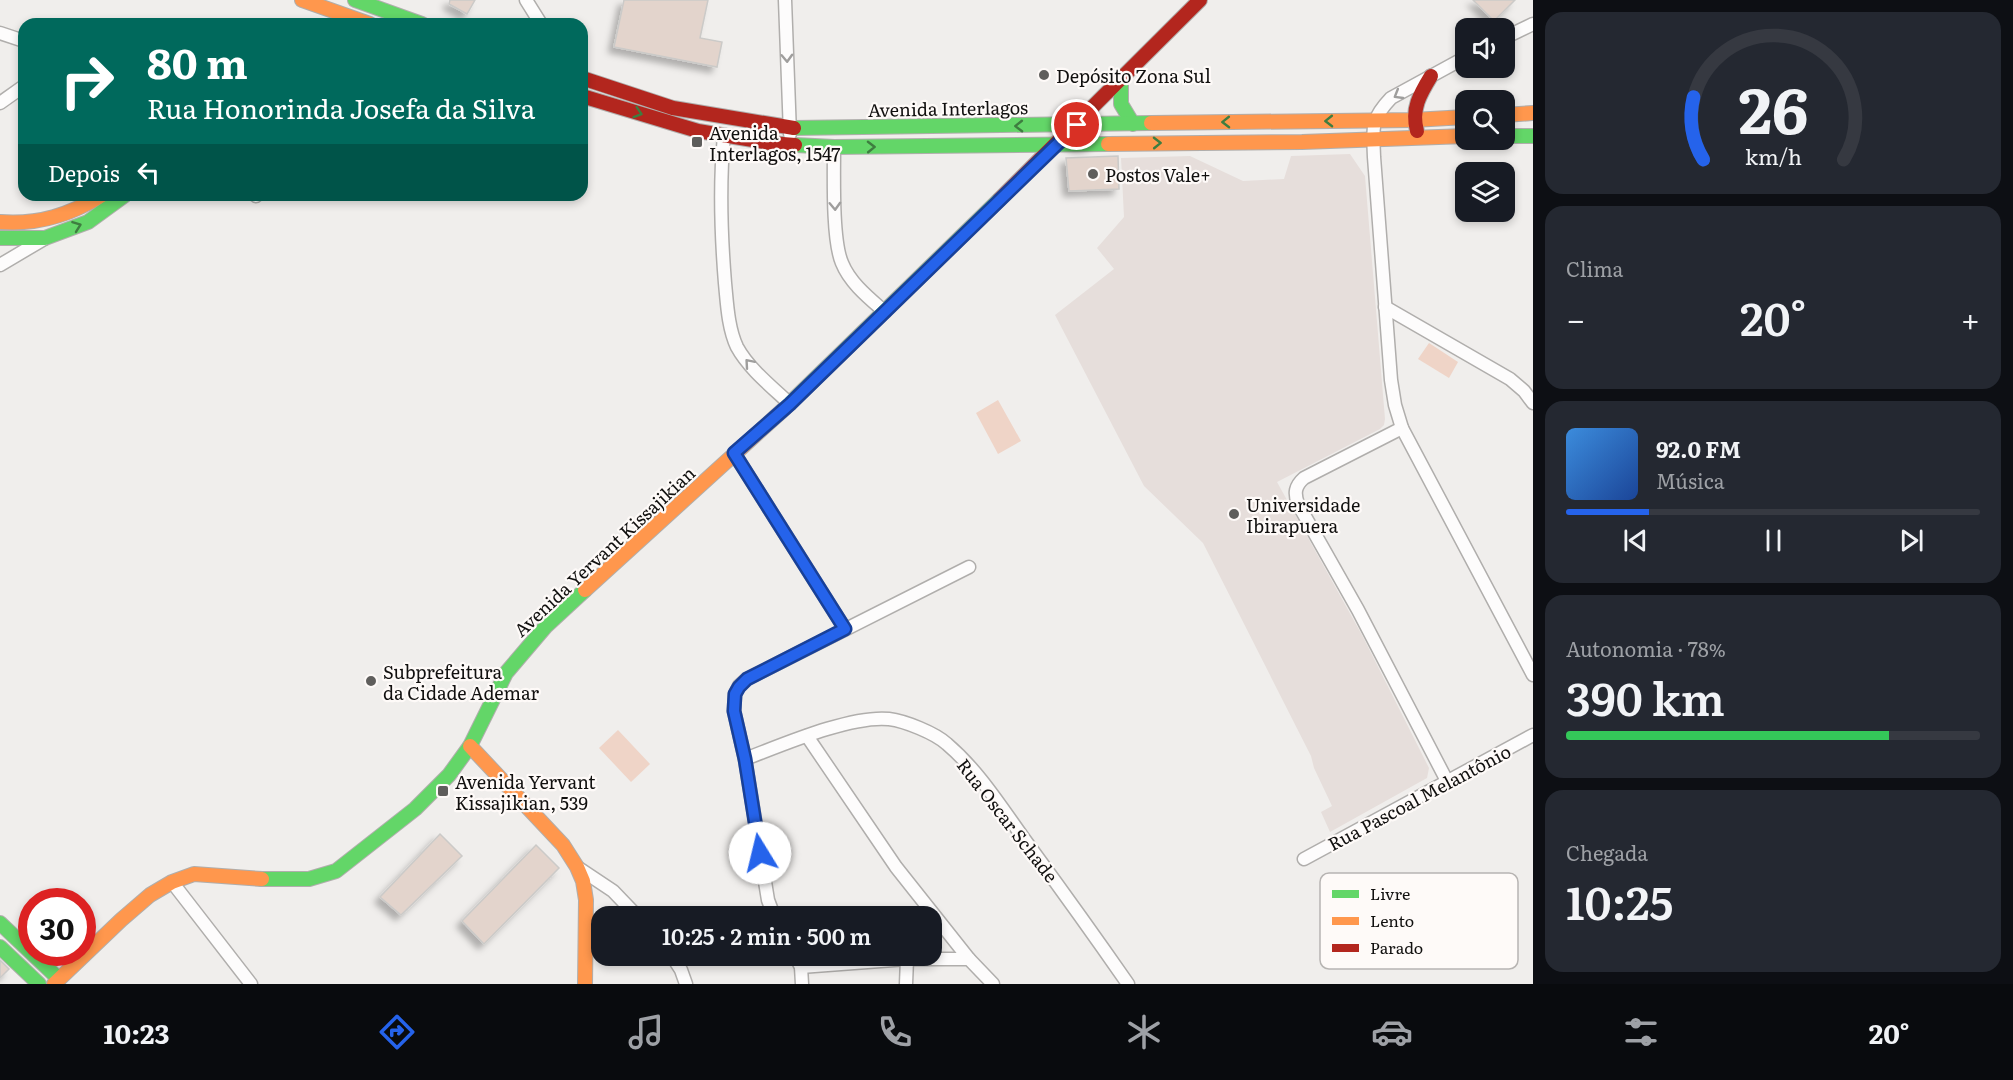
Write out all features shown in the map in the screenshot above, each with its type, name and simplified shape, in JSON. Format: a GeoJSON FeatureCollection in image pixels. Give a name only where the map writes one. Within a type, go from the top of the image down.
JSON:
{"type":"FeatureCollection","features":[{"type":"Feature","properties":{"kind":"main road"},"geometry":{"type":"LineString","coordinates":[[302,0],[353,18]]}},
{"type":"Feature","properties":{"kind":"main road"},"geometry":{"type":"LineString","coordinates":[[355,0],[405,18]]}},
{"type":"Feature","properties":{"kind":"main road","name":"Avenida Yervant Kissajikian"},"geometry":{"type":"LineString","coordinates":[[56,982],[142,901],[172,882],[194,874],[276,880],[309,879],[336,871],[415,809],[448,775],[470,746],[506,673],[546,626],[790,404],[1077,125],[1121,77],[1200,0]]}},
{"type":"Feature","properties":{"kind":"main road"},"geometry":{"type":"LineString","coordinates":[[1426,138],[1417,131],[1413,120],[1416,103],[1431,76]]}},
{"type":"Feature","properties":{"kind":"main road"},"geometry":{"type":"LineString","coordinates":[[1121,77],[1121,104],[1133,124]]}},
{"type":"Feature","properties":{"kind":"main road","name":"Avenida Interlagos"},"geometry":{"type":"LineString","coordinates":[[588,80],[673,108],[789,128],[1374,121],[1455,118]]}},
{"type":"Feature","properties":{"kind":"main road","name":"Avenida Interlagos"},"geometry":{"type":"LineString","coordinates":[[588,98],[698,131],[790,145],[834,147],[1302,142],[1455,137]]}},
{"type":"Feature","properties":{"kind":"main road"},"geometry":{"type":"LineString","coordinates":[[1515,114],[1533,113]]}},
{"type":"Feature","properties":{"kind":"main road"},"geometry":{"type":"LineString","coordinates":[[1515,136],[1533,136]]}},
{"type":"Feature","properties":{"kind":"main road"},"geometry":{"type":"LineString","coordinates":[[0,222],[44,221],[69,214],[92,201]]}},
{"type":"Feature","properties":{"kind":"main road"},"geometry":{"type":"LineString","coordinates":[[0,238],[45,238],[88,222],[117,201]]}},
{"type":"Feature","properties":{"kind":"main road"},"geometry":{"type":"LineString","coordinates":[[470,746],[563,845],[578,867],[586,900],[585,984]]}},
{"type":"Feature","properties":{"kind":"main road"},"geometry":{"type":"LineString","coordinates":[[0,923],[56,982]]}},
{"type":"Feature","properties":{"kind":"main road"},"geometry":{"type":"LineString","coordinates":[[0,946],[39,984]]}},
{"type":"Feature","properties":{"kind":"street"},"geometry":{"type":"LineString","coordinates":[[526,0],[537,18]]}},
{"type":"Feature","properties":{"kind":"street"},"geometry":{"type":"LineString","coordinates":[[785,0],[790,145]]}},
{"type":"Feature","properties":{"kind":"street"},"geometry":{"type":"LineString","coordinates":[[1515,33],[1533,24]]}},
{"type":"Feature","properties":{"kind":"street"},"geometry":{"type":"LineString","coordinates":[[0,33],[18,39]]}},
{"type":"Feature","properties":{"kind":"street"},"geometry":{"type":"LineString","coordinates":[[1455,63],[1391,98],[1382,107],[1374,121],[1373,138],[1391,380],[1402,428],[1533,675]]}},
{"type":"Feature","properties":{"kind":"street"},"geometry":{"type":"LineString","coordinates":[[0,103],[18,90]]}},
{"type":"Feature","properties":{"kind":"street"},"geometry":{"type":"LineString","coordinates":[[724,136],[720,181],[721,236],[732,329],[742,355],[790,404]]}},
{"type":"Feature","properties":{"kind":"street"},"geometry":{"type":"LineString","coordinates":[[834,147],[836,217],[841,261],[856,284],[885,312]]}},
{"type":"Feature","properties":{"kind":"street"},"geometry":{"type":"LineString","coordinates":[[0,265],[45,238]]}},
{"type":"Feature","properties":{"kind":"street"},"geometry":{"type":"LineString","coordinates":[[1385,307],[1510,379],[1524,391],[1533,403]]}},
{"type":"Feature","properties":{"kind":"street"},"geometry":{"type":"LineString","coordinates":[[1402,428],[1304,478],[1298,483],[1295,497],[1358,610],[1447,781]]}},
{"type":"Feature","properties":{"kind":"street"},"geometry":{"type":"LineString","coordinates":[[734,453],[845,629]]}},
{"type":"Feature","properties":{"kind":"street"},"geometry":{"type":"LineString","coordinates":[[770,906],[745,759],[734,711],[734,701],[739,687],[747,679],[969,567]]}},
{"type":"Feature","properties":{"kind":"street","name":"Rua Oscar Schade"},"geometry":{"type":"LineString","coordinates":[[745,759],[807,736],[860,720],[889,719],[915,726],[945,742],[970,766],[1001,806],[1128,984]]}},
{"type":"Feature","properties":{"kind":"street","name":"Rua Pascoal Melantônio"},"geometry":{"type":"LineString","coordinates":[[1304,859],[1533,735]]}},
{"type":"Feature","properties":{"kind":"street"},"geometry":{"type":"LineString","coordinates":[[807,736],[896,867],[969,959],[993,984]]}},
{"type":"Feature","properties":{"kind":"street"},"geometry":{"type":"LineString","coordinates":[[578,867],[613,891],[627,906]]}},
{"type":"Feature","properties":{"kind":"street"},"geometry":{"type":"LineString","coordinates":[[172,882],[251,984]]}},
{"type":"Feature","properties":{"kind":"street"},"geometry":{"type":"LineString","coordinates":[[942,959],[969,959]]}},
{"type":"Feature","properties":{"kind":"street"},"geometry":{"type":"LineString","coordinates":[[678,966],[686,984]]}},
{"type":"Feature","properties":{"kind":"street"},"geometry":{"type":"LineString","coordinates":[[802,984],[801,967],[814,966]]}},
{"type":"Feature","properties":{"kind":"street"},"geometry":{"type":"LineString","coordinates":[[906,984],[907,966]]}},
{"type":"Feature","properties":{"kind":"shaded area","name":"Universidade Ibirapuera"},"geometry":{"type":"Polygon","coordinates":[[[1350,154],[1365,176],[1384,425],[1277,482],[1362,635],[1429,768],[1427,778],[1330,832],[1321,812],[1332,806],[1314,768],[1311,756],[1203,543],[1144,486],[1055,315],[1114,269],[1097,248],[1124,217],[1121,158],[1190,156],[1243,181],[1284,179],[1291,156],[1350,154]]]}},
{"type":"Feature","properties":{"kind":"shaded area"},"geometry":{"type":"Polygon","coordinates":[[[1429,343],[1458,362],[1449,378],[1418,359],[1429,343]]]}},
{"type":"Feature","properties":{"kind":"shaded area"},"geometry":{"type":"Polygon","coordinates":[[[998,400],[1021,441],[998,454],[976,413],[998,400]]]}},
{"type":"Feature","properties":{"kind":"shaded area"},"geometry":{"type":"Polygon","coordinates":[[[618,730],[650,764],[631,782],[599,748],[618,730]]]}},
{"type":"Feature","properties":{"kind":"building"},"geometry":{"type":"Polygon","coordinates":[[[450,0],[475,0],[467,14],[449,4],[450,0]]]}},
{"type":"Feature","properties":{"kind":"building"},"geometry":{"type":"Polygon","coordinates":[[[624,0],[708,0],[700,38],[722,42],[717,67],[614,47],[624,0]]]}},
{"type":"Feature","properties":{"kind":"building"},"geometry":{"type":"Polygon","coordinates":[[[1473,0],[1515,0],[1497,18],[1491,18],[1473,0]]]}},
{"type":"Feature","properties":{"kind":"building","name":"Postos Vale+"},"geometry":{"type":"Polygon","coordinates":[[[1118,156],[1119,189],[1069,191],[1066,158],[1118,156]]]}},
{"type":"Feature","properties":{"kind":"building"},"geometry":{"type":"Polygon","coordinates":[[[440,834],[462,856],[401,915],[380,897],[440,834]]]}},
{"type":"Feature","properties":{"kind":"building"},"geometry":{"type":"Polygon","coordinates":[[[536,845],[559,868],[484,944],[462,921],[536,845]]]}},
{"type":"Feature","properties":{"kind":"building"},"geometry":{"type":"Polygon","coordinates":[[[0,960],[9,969],[0,978],[0,960]]]}},
{"type":"Feature","properties":{"kind":"traffic: fast"},"geometry":{"type":"LineString","coordinates":[[355,0],[405,18]]}},
{"type":"Feature","properties":{"kind":"traffic: fast"},"geometry":{"type":"LineString","coordinates":[[1121,77],[1121,104],[1133,124]]}},
{"type":"Feature","properties":{"kind":"traffic: fast"},"geometry":{"type":"LineString","coordinates":[[794,128],[1151,123]]}},
{"type":"Feature","properties":{"kind":"traffic: fast"},"geometry":{"type":"LineString","coordinates":[[1515,136],[1533,136]]}},
{"type":"Feature","properties":{"kind":"traffic: fast"},"geometry":{"type":"LineString","coordinates":[[795,145],[834,147],[1108,144]]}},
{"type":"Feature","properties":{"kind":"traffic: fast"},"geometry":{"type":"LineString","coordinates":[[784,409],[999,200]]}},
{"type":"Feature","properties":{"kind":"traffic: fast"},"geometry":{"type":"LineString","coordinates":[[0,238],[45,238],[88,222],[117,201]]}},
{"type":"Feature","properties":{"kind":"traffic: fast"},"geometry":{"type":"LineString","coordinates":[[262,879],[309,879],[336,871],[415,809],[449,775],[470,746],[506,673],[546,626],[585,590]]}},
{"type":"Feature","properties":{"kind":"traffic: fast"},"geometry":{"type":"LineString","coordinates":[[0,923],[59,979]]}},
{"type":"Feature","properties":{"kind":"traffic: fast"},"geometry":{"type":"LineString","coordinates":[[0,947],[39,984]]}},
{"type":"Feature","properties":{"kind":"traffic: slow"},"geometry":{"type":"LineString","coordinates":[[302,0],[353,18]]}},
{"type":"Feature","properties":{"kind":"traffic: slow"},"geometry":{"type":"LineString","coordinates":[[1515,114],[1533,113]]}},
{"type":"Feature","properties":{"kind":"traffic: slow"},"geometry":{"type":"LineString","coordinates":[[1151,123],[1455,118]]}},
{"type":"Feature","properties":{"kind":"traffic: slow"},"geometry":{"type":"LineString","coordinates":[[1108,144],[1302,142],[1455,136]]}},
{"type":"Feature","properties":{"kind":"traffic: slow"},"geometry":{"type":"LineString","coordinates":[[0,222],[41,220],[66,213],[91,201]]}},
{"type":"Feature","properties":{"kind":"traffic: slow"},"geometry":{"type":"LineString","coordinates":[[585,590],[784,409]]}},
{"type":"Feature","properties":{"kind":"traffic: slow"},"geometry":{"type":"LineString","coordinates":[[470,746],[563,845],[577,867],[583,881],[586,900],[585,984]]}},
{"type":"Feature","properties":{"kind":"traffic: slow"},"geometry":{"type":"LineString","coordinates":[[54,984],[121,920],[150,895],[172,882],[194,874],[262,879]]}},
{"type":"Feature","properties":{"kind":"traffic: jam"},"geometry":{"type":"LineString","coordinates":[[999,200],[1200,0]]}},
{"type":"Feature","properties":{"kind":"traffic: jam"},"geometry":{"type":"LineString","coordinates":[[1417,131],[1416,109],[1431,76]]}},
{"type":"Feature","properties":{"kind":"traffic: jam"},"geometry":{"type":"LineString","coordinates":[[588,80],[673,108],[794,128]]}},
{"type":"Feature","properties":{"kind":"traffic: jam"},"geometry":{"type":"LineString","coordinates":[[588,98],[698,131],[795,145]]}},
{"type":"Feature","properties":{"kind":"place","name":"Depósito Zona Sul"},"geometry":{"type":"Point","coordinates":[1044,75]}},
{"type":"Feature","properties":{"kind":"place","name":"Avenida Interlagos, 1547"},"geometry":{"type":"Point","coordinates":[697,142]}},
{"type":"Feature","properties":{"kind":"place","name":"Postos Vale+"},"geometry":{"type":"Point","coordinates":[1093,174]}},
{"type":"Feature","properties":{"kind":"place","name":"Universidade Ibirapuera"},"geometry":{"type":"Point","coordinates":[1234,514]}},
{"type":"Feature","properties":{"kind":"place","name":"Subprefeitura da Cidade Ademar"},"geometry":{"type":"Point","coordinates":[371,681]}},
{"type":"Feature","properties":{"kind":"place","name":"Avenida Yervant Kissajikian, 539"},"geometry":{"type":"Point","coordinates":[443,791]}},
{"type":"Feature","properties":{"kind":"route"},"geometry":{"type":"LineString","coordinates":[[760,853],[745,759],[734,711],[735,694],[747,679],[845,629],[734,453],[790,404],[1077,125]]}}]}
